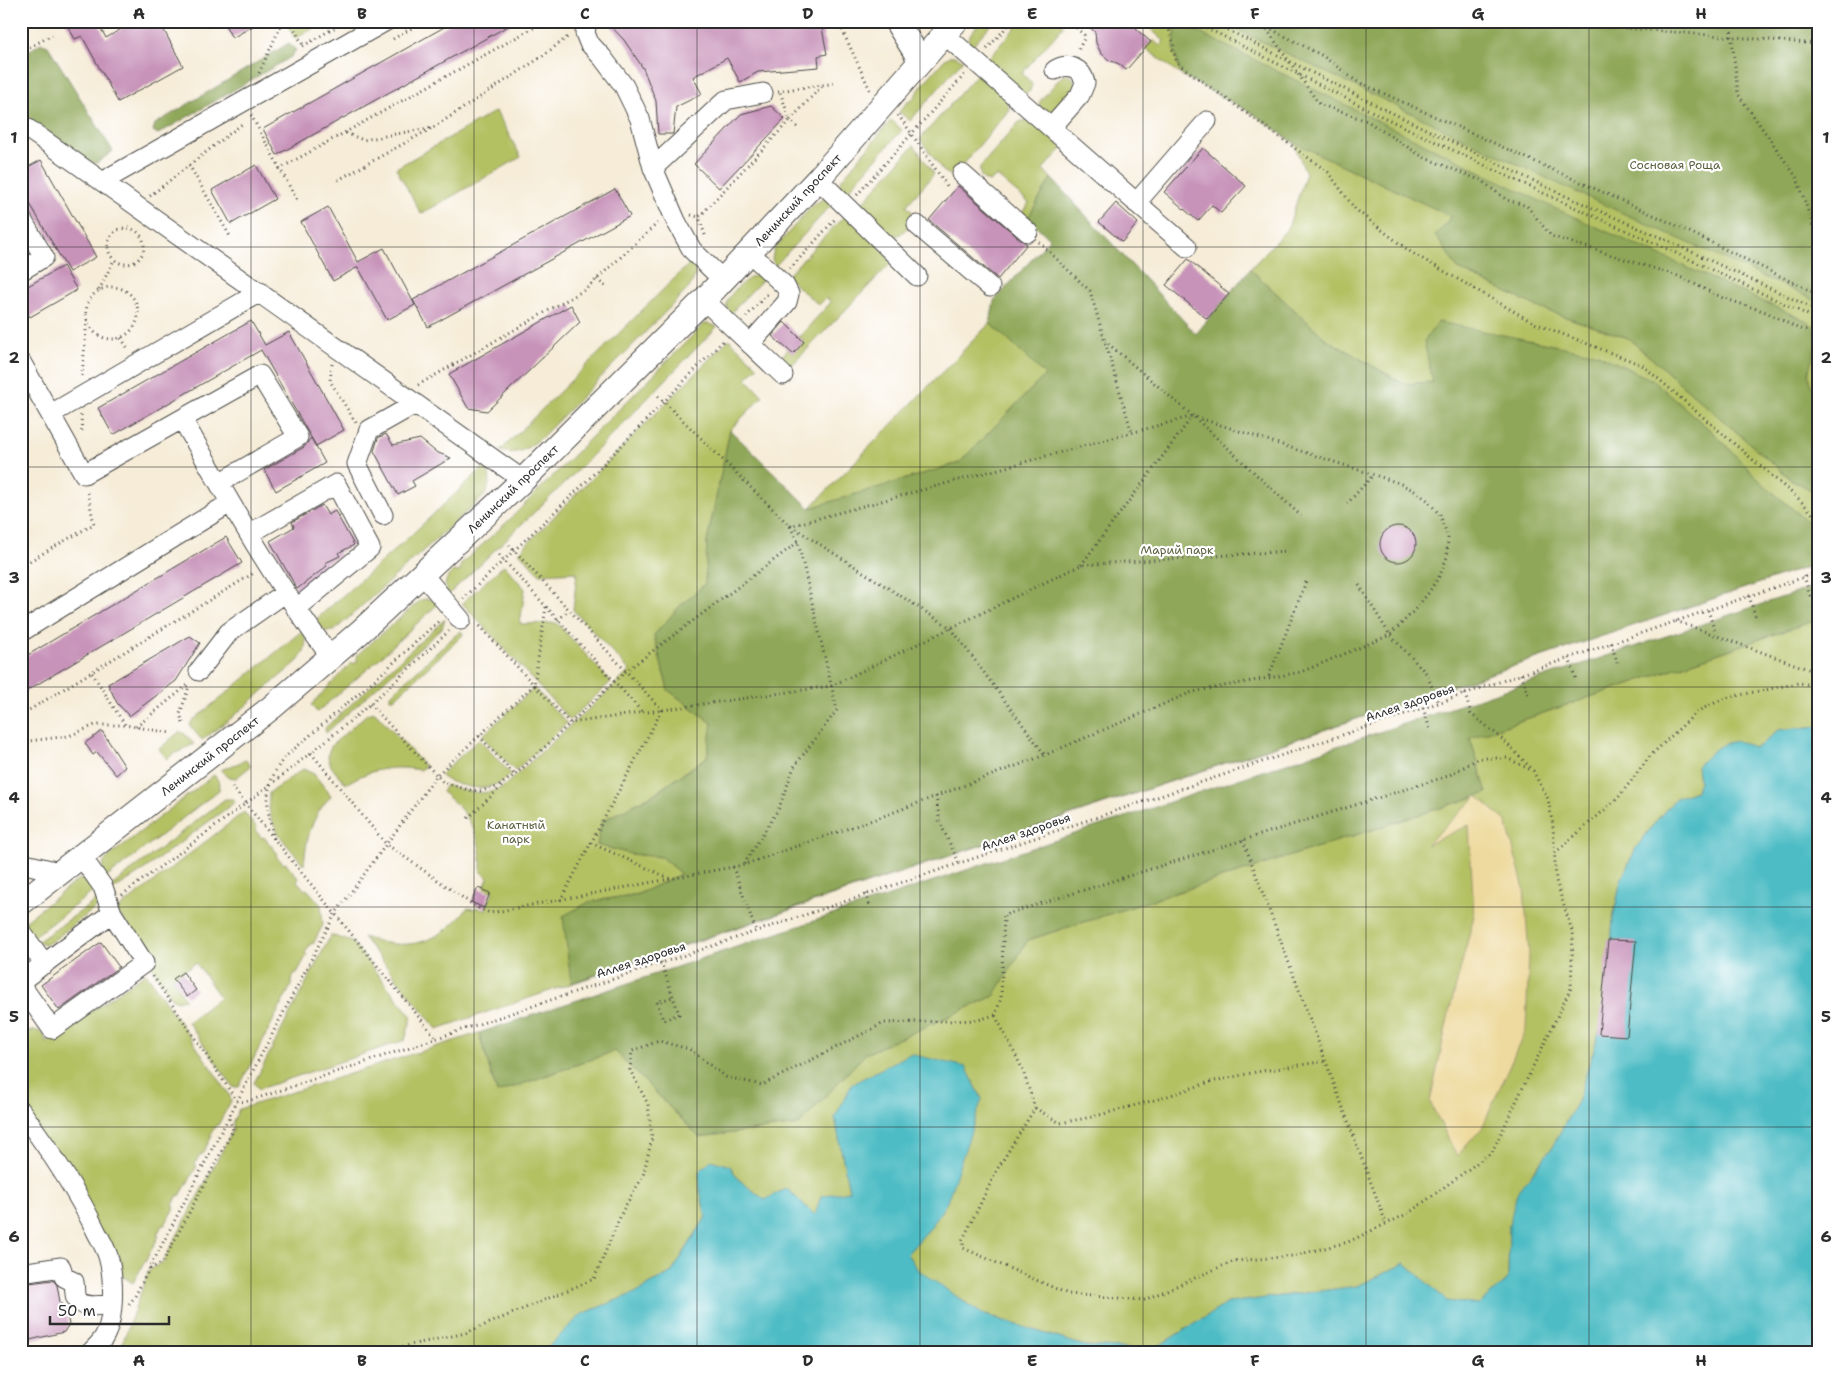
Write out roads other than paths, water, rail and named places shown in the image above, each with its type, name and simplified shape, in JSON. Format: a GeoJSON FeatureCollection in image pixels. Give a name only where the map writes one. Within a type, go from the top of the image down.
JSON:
{"type":"FeatureCollection","features":[{"type":"Feature","properties":{"kind":"main road"},"geometry":{"type":"LineString","coordinates":[[896,21],[921,61]]}},
{"type":"Feature","properties":{"kind":"main road","name":"Ленинский проспект"},"geometry":{"type":"LineString","coordinates":[[21,903],[265,713],[331,657],[422,575],[523,480],[723,280],[818,179],[950,28]]}},
{"type":"Feature","properties":{"kind":"street"},"geometry":{"type":"LineString","coordinates":[[105,182],[112,176],[256,105],[313,63],[386,21]]}},
{"type":"Feature","properties":{"kind":"street"},"geometry":{"type":"LineString","coordinates":[[587,21],[586,33],[589,44],[602,57],[624,86],[640,119],[653,168],[692,250],[723,280]]}},
{"type":"Feature","properties":{"kind":"street"},"geometry":{"type":"LineString","coordinates":[[950,28],[1051,128],[1187,247]]}},
{"type":"Feature","properties":{"kind":"street"},"geometry":{"type":"LineString","coordinates":[[1051,128],[1084,88],[1085,83],[1082,74],[1073,67],[1062,68]]}},
{"type":"Feature","properties":{"kind":"street"},"geometry":{"type":"LineString","coordinates":[[653,168],[726,100],[772,92]]}},
{"type":"Feature","properties":{"kind":"street"},"geometry":{"type":"LineString","coordinates":[[1136,203],[1207,121]]}},
{"type":"Feature","properties":{"kind":"street"},"geometry":{"type":"LineString","coordinates":[[21,124],[334,345],[415,395],[523,480]]}},
{"type":"Feature","properties":{"kind":"street"},"geometry":{"type":"LineString","coordinates":[[962,174],[1028,232]]}},
{"type":"Feature","properties":{"kind":"street"},"geometry":{"type":"LineString","coordinates":[[818,179],[917,276]]}},
{"type":"Feature","properties":{"kind":"street"},"geometry":{"type":"LineString","coordinates":[[21,218],[44,257],[21,271]]}},
{"type":"Feature","properties":{"kind":"street"},"geometry":{"type":"LineString","coordinates":[[917,225],[990,287]]}},
{"type":"Feature","properties":{"kind":"street"},"geometry":{"type":"LineString","coordinates":[[749,252],[785,286],[789,294],[787,302],[750,344]]}},
{"type":"Feature","properties":{"kind":"street"},"geometry":{"type":"LineString","coordinates":[[51,414],[260,292]]}},
{"type":"Feature","properties":{"kind":"street"},"geometry":{"type":"LineString","coordinates":[[704,300],[783,375]]}},
{"type":"Feature","properties":{"kind":"street"},"geometry":{"type":"LineString","coordinates":[[21,362],[84,474],[260,375],[298,437],[219,483]]}},
{"type":"Feature","properties":{"kind":"street"},"geometry":{"type":"LineString","coordinates":[[383,515],[356,464],[369,430],[415,395]]}},
{"type":"Feature","properties":{"kind":"street"},"geometry":{"type":"LineString","coordinates":[[182,419],[267,565],[331,657]]}},
{"type":"Feature","properties":{"kind":"street"},"geometry":{"type":"LineString","coordinates":[[249,534],[336,484],[370,548],[296,609]]}},
{"type":"Feature","properties":{"kind":"street"},"geometry":{"type":"LineString","coordinates":[[21,632],[230,503]]}},
{"type":"Feature","properties":{"kind":"street"},"geometry":{"type":"LineString","coordinates":[[422,575],[457,611]]}},
{"type":"Feature","properties":{"kind":"street"},"geometry":{"type":"LineString","coordinates":[[195,678],[229,632],[285,593]]}},
{"type":"Feature","properties":{"kind":"street"},"geometry":{"type":"LineString","coordinates":[[21,985],[52,1029],[144,963],[111,909],[103,887],[81,856]]}},
{"type":"Feature","properties":{"kind":"street"},"geometry":{"type":"LineString","coordinates":[[21,863],[60,872]]}},
{"type":"Feature","properties":{"kind":"street"},"geometry":{"type":"LineString","coordinates":[[21,981],[45,964],[111,909]]}},
{"type":"Feature","properties":{"kind":"street"},"geometry":{"type":"LineString","coordinates":[[21,932],[45,964]]}},
{"type":"Feature","properties":{"kind":"street"},"geometry":{"type":"LineString","coordinates":[[21,1111],[74,1191],[107,1255],[111,1272],[110,1313],[105,1335],[90,1353]]}},
{"type":"Feature","properties":{"kind":"street"},"geometry":{"type":"LineString","coordinates":[[21,1274],[61,1267],[64,1277],[74,1282],[75,1297],[79,1303],[110,1313]]}},
{"type":"Feature","properties":{"kind":"water"},"geometry":{"type":"Polygon","coordinates":[[[1819,726],[1819,1353],[519,1353],[548,1347],[582,1314],[635,1293],[672,1272],[706,1217],[700,1191],[699,1172],[711,1160],[730,1166],[738,1179],[765,1200],[786,1188],[815,1215],[821,1196],[849,1191],[835,1117],[852,1084],[910,1054],[966,1067],[982,1099],[947,1202],[931,1227],[907,1254],[918,1270],[982,1314],[1085,1346],[1152,1350],[1228,1303],[1358,1286],[1405,1263],[1447,1301],[1479,1305],[1508,1279],[1509,1225],[1517,1193],[1551,1149],[1578,1100],[1607,1007],[1613,918],[1621,880],[1636,848],[1676,798],[1696,791],[1699,781],[1697,766],[1716,749],[1730,742],[1745,743],[1754,748],[1761,745],[1778,730],[1819,726]]]}},
{"type":"Feature","properties":{"kind":"park label","name":"Сосновая Роща"},"geometry":{"type":"Point","coordinates":[1675,165]}},
{"type":"Feature","properties":{"kind":"park label","name":"Марий парк"},"geometry":{"type":"Point","coordinates":[1177,550]}},
{"type":"Feature","properties":{"kind":"park label","name":"Канатный парк"},"geometry":{"type":"Point","coordinates":[516,832]}}]}
